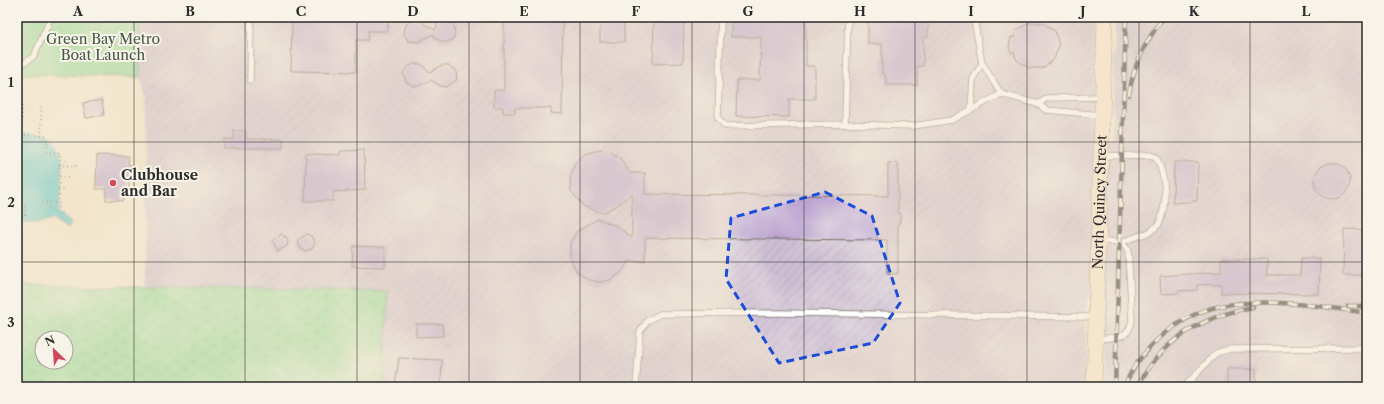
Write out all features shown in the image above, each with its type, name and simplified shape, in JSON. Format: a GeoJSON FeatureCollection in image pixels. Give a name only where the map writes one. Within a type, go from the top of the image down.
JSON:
{"type":"FeatureCollection","features":[{"type":"Feature","properties":{"kind":"street","name":"North Quincy Street"},"geometry":{"type":"LineString","coordinates":[[1094,387],[1105,17]]}},
{"type":"Feature","properties":{"kind":"lane"},"geometry":{"type":"LineString","coordinates":[[17,65],[26,62],[34,56],[51,17]]}},
{"type":"Feature","properties":{"kind":"lane"},"geometry":{"type":"LineString","coordinates":[[250,80],[252,17]]}},
{"type":"Feature","properties":{"kind":"lane"},"geometry":{"type":"LineString","coordinates":[[721,17],[718,118],[725,126],[845,124],[913,126],[952,120],[1001,94],[1038,104],[1046,110],[1102,115]]}},
{"type":"Feature","properties":{"kind":"lane"},"geometry":{"type":"LineString","coordinates":[[845,124],[848,17]]}},
{"type":"Feature","properties":{"kind":"lane"},"geometry":{"type":"LineString","coordinates":[[970,17],[974,20],[982,63],[1001,94]]}},
{"type":"Feature","properties":{"kind":"lane"},"geometry":{"type":"LineString","coordinates":[[971,110],[973,78],[982,63]]}},
{"type":"Feature","properties":{"kind":"lane"},"geometry":{"type":"LineString","coordinates":[[1038,104],[1047,98],[1102,97]]}},
{"type":"Feature","properties":{"kind":"lane"},"geometry":{"type":"LineString","coordinates":[[1098,241],[1122,242],[1150,232],[1159,224],[1164,206],[1164,176],[1156,157],[1150,155],[1101,156]]}},
{"type":"Feature","properties":{"kind":"lane"},"geometry":{"type":"LineString","coordinates":[[1095,339],[1124,336],[1131,330],[1132,320],[1128,251],[1122,242]]}},
{"type":"Feature","properties":{"kind":"lane"},"geometry":{"type":"LineString","coordinates":[[636,387],[640,332],[647,321],[660,314],[780,313],[1096,317]]}},
{"type":"Feature","properties":{"kind":"lane"},"geometry":{"type":"LineString","coordinates":[[1184,387],[1216,353],[1230,349],[1367,348]]}},
{"type":"Feature","properties":{"kind":"path"},"geometry":{"type":"LineString","coordinates":[[22,106],[22,135]]}},
{"type":"Feature","properties":{"kind":"path"},"geometry":{"type":"LineString","coordinates":[[41,106],[41,136]]}},
{"type":"Feature","properties":{"kind":"path"},"geometry":{"type":"LineString","coordinates":[[17,134],[47,136],[46,151],[60,153],[58,208]]}},
{"type":"Feature","properties":{"kind":"path"},"geometry":{"type":"LineString","coordinates":[[59,165],[78,166]]}},
{"type":"Feature","properties":{"kind":"path"},"geometry":{"type":"LineString","coordinates":[[59,177],[68,178]]}},
{"type":"Feature","properties":{"kind":"path"},"geometry":{"type":"LineString","coordinates":[[58,190],[66,190]]}},
{"type":"Feature","properties":{"kind":"path"},"geometry":{"type":"LineString","coordinates":[[42,202],[63,218]]}},
{"type":"Feature","properties":{"kind":"path"},"geometry":{"type":"LineString","coordinates":[[46,202],[58,203]]}},
{"type":"Feature","properties":{"kind":"path"},"geometry":{"type":"LineString","coordinates":[[17,215],[25,215],[25,206]]}},
{"type":"Feature","properties":{"kind":"highlighted area"},"geometry":{"type":"Polygon","coordinates":[[[825,192],[872,216],[900,303],[873,343],[779,363],[726,279],[731,218],[825,192]]]}},
{"type":"Feature","properties":{"kind":"shaded area"},"geometry":{"type":"Polygon","coordinates":[[[139,17],[1094,17],[1092,139],[1112,140],[1115,17],[1367,17],[1367,387],[1105,387],[1107,299],[1087,299],[1085,387],[384,387],[388,291],[145,287],[146,96],[140,77],[139,17]]]}},
{"type":"Feature","properties":{"kind":"green space","name":"Green Bay Metro Boat Launch"},"geometry":{"type":"Polygon","coordinates":[[[17,17],[139,17],[140,77],[17,74],[17,17]]]}},
{"type":"Feature","properties":{"kind":"green space"},"geometry":{"type":"Polygon","coordinates":[[[17,285],[388,291],[384,387],[17,387],[17,285]]]}},
{"type":"Feature","properties":{"kind":"water"},"geometry":{"type":"Polygon","coordinates":[[[17,128],[48,129],[67,159],[63,217],[71,224],[67,230],[52,219],[38,223],[17,222],[17,128]]]}},
{"type":"Feature","properties":{"kind":"pier"},"geometry":{"type":"Polygon","coordinates":[[[17,126],[47,127],[57,134],[68,162],[64,215],[59,212],[63,161],[58,145],[53,138],[47,134],[17,131],[17,126]]]}},
{"type":"Feature","properties":{"kind":"building"},"geometry":{"type":"Polygon","coordinates":[[[292,17],[388,17],[388,31],[368,31],[368,40],[356,40],[356,72],[291,71],[292,17]]]}},
{"type":"Feature","properties":{"kind":"building"},"geometry":{"type":"Polygon","coordinates":[[[504,17],[563,17],[562,114],[551,113],[551,108],[515,108],[515,113],[503,113],[503,107],[494,107],[494,90],[504,90],[504,17]]]}},
{"type":"Feature","properties":{"kind":"building"},"geometry":{"type":"Polygon","coordinates":[[[600,17],[624,17],[624,42],[600,42],[600,17]]]}},
{"type":"Feature","properties":{"kind":"building"},"geometry":{"type":"Polygon","coordinates":[[[654,17],[684,17],[683,63],[653,64],[654,17]]]}},
{"type":"Feature","properties":{"kind":"building"},"geometry":{"type":"Polygon","coordinates":[[[806,17],[806,66],[815,66],[815,99],[789,99],[789,117],[736,116],[737,80],[760,80],[761,37],[731,37],[731,18],[806,17]]]}},
{"type":"Feature","properties":{"kind":"building"},"geometry":{"type":"Polygon","coordinates":[[[868,17],[928,17],[928,37],[923,37],[923,66],[917,66],[917,85],[887,85],[885,74],[882,74],[882,44],[868,44],[868,17]]]}},
{"type":"Feature","properties":{"kind":"building"},"geometry":{"type":"Polygon","coordinates":[[[420,20],[435,30],[439,20],[447,20],[454,26],[455,35],[452,40],[446,42],[442,42],[434,37],[434,34],[418,42],[408,41],[404,34],[405,27],[408,22],[420,20]]]}},
{"type":"Feature","properties":{"kind":"building"},"geometry":{"type":"Polygon","coordinates":[[[1028,23],[1043,23],[1055,31],[1059,46],[1054,59],[1043,68],[1028,68],[1016,59],[1014,52],[1011,53],[1009,47],[1011,37],[1014,38],[1016,31],[1028,23]]]}},
{"type":"Feature","properties":{"kind":"building"},"geometry":{"type":"Polygon","coordinates":[[[421,64],[430,72],[442,65],[448,65],[456,71],[457,80],[446,87],[441,86],[431,80],[419,86],[412,86],[406,82],[403,73],[409,66],[421,64]]]}},
{"type":"Feature","properties":{"kind":"building"},"geometry":{"type":"Polygon","coordinates":[[[102,100],[104,115],[86,118],[83,103],[102,100]]]}},
{"type":"Feature","properties":{"kind":"building"},"geometry":{"type":"Polygon","coordinates":[[[234,131],[246,131],[246,139],[283,139],[283,148],[224,148],[224,139],[234,139],[234,131]]]}},
{"type":"Feature","properties":{"kind":"building"},"geometry":{"type":"Polygon","coordinates":[[[364,150],[365,190],[333,192],[333,201],[305,201],[306,154],[340,155],[340,151],[364,150]]]}},
{"type":"Feature","properties":{"kind":"building"},"geometry":{"type":"Polygon","coordinates":[[[600,150],[610,152],[619,157],[630,173],[645,173],[645,194],[888,196],[888,163],[898,163],[898,213],[900,213],[900,223],[898,223],[898,274],[887,274],[887,240],[645,238],[645,261],[629,261],[622,272],[610,280],[600,282],[589,280],[577,272],[570,259],[570,243],[577,231],[598,219],[617,226],[632,238],[632,193],[618,205],[602,213],[583,206],[571,191],[570,177],[575,163],[585,154],[600,150]]]}},
{"type":"Feature","properties":{"kind":"building","name":"Clubhouse and Bar"},"geometry":{"type":"Polygon","coordinates":[[[97,155],[129,156],[128,165],[132,165],[132,178],[129,178],[129,189],[123,189],[123,201],[106,200],[106,189],[96,189],[97,155]]]}},
{"type":"Feature","properties":{"kind":"building"},"geometry":{"type":"Polygon","coordinates":[[[1174,162],[1198,162],[1197,201],[1173,203],[1174,162]]]}},
{"type":"Feature","properties":{"kind":"building"},"geometry":{"type":"Polygon","coordinates":[[[1336,163],[1345,168],[1349,174],[1349,188],[1345,194],[1336,199],[1328,199],[1319,194],[1315,188],[1314,177],[1319,168],[1325,164],[1336,163]]]}},
{"type":"Feature","properties":{"kind":"building"},"geometry":{"type":"Polygon","coordinates":[[[1344,229],[1367,230],[1367,275],[1343,275],[1344,229]]]}},
{"type":"Feature","properties":{"kind":"building"},"geometry":{"type":"Polygon","coordinates":[[[282,234],[284,237],[286,236],[288,241],[287,246],[278,251],[272,240],[282,234]]]}},
{"type":"Feature","properties":{"kind":"building"},"geometry":{"type":"Polygon","coordinates":[[[307,234],[312,237],[315,243],[312,249],[305,251],[301,249],[297,240],[307,234]]]}},
{"type":"Feature","properties":{"kind":"building"},"geometry":{"type":"Polygon","coordinates":[[[353,246],[385,247],[385,267],[352,266],[353,246]]]}},
{"type":"Feature","properties":{"kind":"building"},"geometry":{"type":"Polygon","coordinates":[[[1301,258],[1320,258],[1319,294],[1221,293],[1221,284],[1197,285],[1197,290],[1161,294],[1160,276],[1221,272],[1221,259],[1267,259],[1267,275],[1300,275],[1301,258]]]}},
{"type":"Feature","properties":{"kind":"building"},"geometry":{"type":"Polygon","coordinates":[[[416,324],[442,324],[443,336],[416,337],[416,324]]]}},
{"type":"Feature","properties":{"kind":"building"},"geometry":{"type":"Polygon","coordinates":[[[399,358],[442,360],[441,386],[395,385],[399,358]]]}},
{"type":"Feature","properties":{"kind":"building"},"geometry":{"type":"Polygon","coordinates":[[[1227,369],[1256,369],[1256,387],[1227,387],[1227,369]]]}},
{"type":"Feature","properties":{"kind":"railway"},"geometry":{"type":"LineString","coordinates":[[1115,387],[1126,17]]}},
{"type":"Feature","properties":{"kind":"railway"},"geometry":{"type":"LineString","coordinates":[[1129,95],[1141,54],[1164,17]]}},
{"type":"Feature","properties":{"kind":"railway"},"geometry":{"type":"LineString","coordinates":[[1124,387],[1136,365],[1157,340],[1184,320],[1206,310],[1243,303],[1286,303],[1329,307],[1367,313]]}},
{"type":"Feature","properties":{"kind":"railway"},"geometry":{"type":"LineString","coordinates":[[1348,306],[1367,306]]}},
{"type":"Feature","properties":{"kind":"railway"},"geometry":{"type":"LineString","coordinates":[[1138,387],[1147,370],[1158,356],[1171,343],[1185,333],[1217,317],[1253,307]]}},
{"type":"Feature","properties":{"kind":"place","name":"Clubhouse and Bar"},"geometry":{"type":"Point","coordinates":[113,183]}}]}
